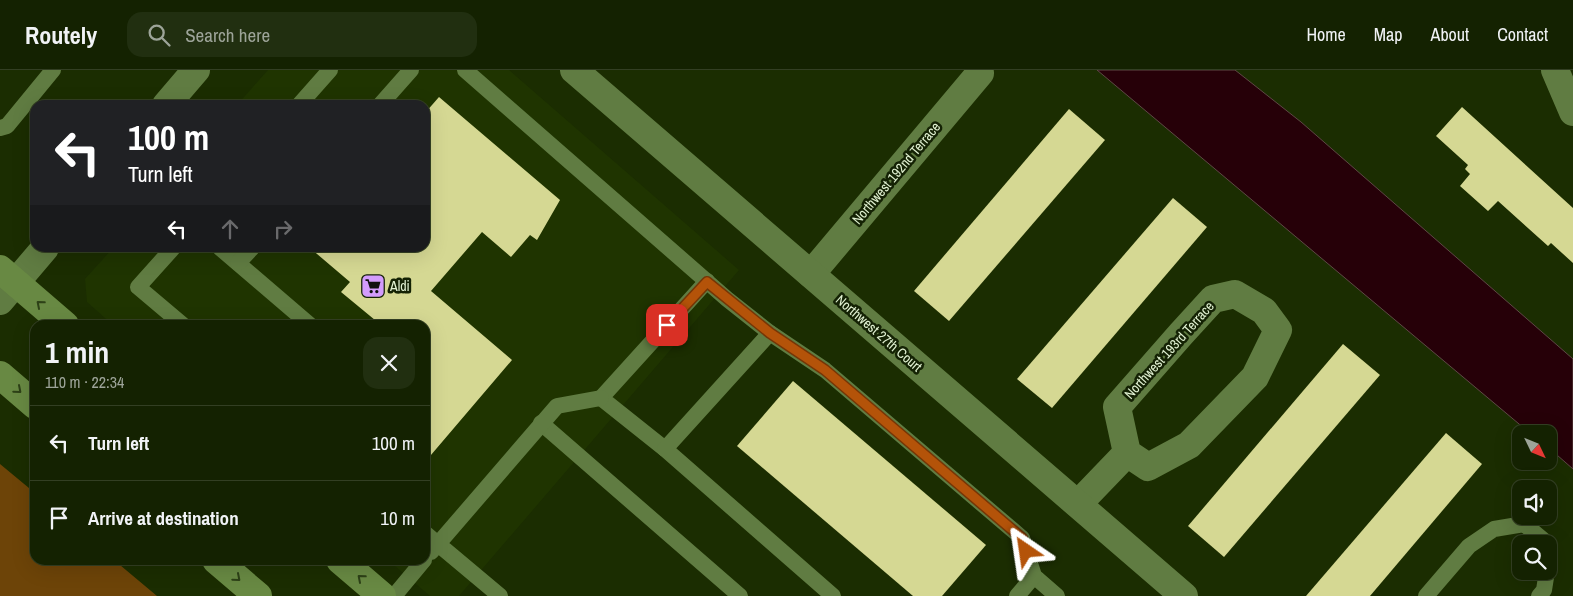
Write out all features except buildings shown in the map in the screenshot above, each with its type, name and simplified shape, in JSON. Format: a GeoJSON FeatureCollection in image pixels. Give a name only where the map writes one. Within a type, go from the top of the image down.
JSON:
{"type":"FeatureCollection","features":[{"type":"Feature","properties":{"kind":"main road"},"geometry":{"type":"LineString","coordinates":[[5,284],[58,320]]}},
{"type":"Feature","properties":{"kind":"main road"},"geometry":{"type":"LineString","coordinates":[[0,375],[30,401]]}},
{"type":"Feature","properties":{"kind":"main road"},"geometry":{"type":"LineString","coordinates":[[222,565],[258,596]]}},
{"type":"Feature","properties":{"kind":"main road"},"geometry":{"type":"LineString","coordinates":[[346,565],[382,596]]}},
{"type":"Feature","properties":{"kind":"street"},"geometry":{"type":"LineString","coordinates":[[170,100],[196,70]]}},
{"type":"Feature","properties":{"kind":"street","name":"Northwest 27th Court"},"geometry":{"type":"LineString","coordinates":[[574,70],[1184,596]]}},
{"type":"Feature","properties":{"kind":"street"},"geometry":{"type":"LineString","coordinates":[[1555,70],[1573,112]]}},
{"type":"Feature","properties":{"kind":"street","name":"Northwest 192nd Terrace"},"geometry":{"type":"LineString","coordinates":[[811,274],[980,73]]}},
{"type":"Feature","properties":{"kind":"street"},"geometry":{"type":"LineString","coordinates":[[5,284],[41,252]]}},
{"type":"Feature","properties":{"kind":"street","name":"Northwest 193rd Terrace"},"geometry":{"type":"LineString","coordinates":[[1235,294],[1264,311],[1278,330],[1256,377],[1189,445],[1148,467],[1127,453],[1117,408],[1213,299],[1235,294]]}},
{"type":"Feature","properties":{"kind":"street"},"geometry":{"type":"LineString","coordinates":[[1078,504],[1127,453]]}},
{"type":"Feature","properties":{"kind":"lane"},"geometry":{"type":"LineString","coordinates":[[0,128],[7,126],[53,70]]}},
{"type":"Feature","properties":{"kind":"lane"},"geometry":{"type":"LineString","coordinates":[[303,100],[330,70]]}},
{"type":"Feature","properties":{"kind":"lane"},"geometry":{"type":"LineString","coordinates":[[384,100],[411,70]]}},
{"type":"Feature","properties":{"kind":"lane"},"geometry":{"type":"LineString","coordinates":[[465,70],[707,282],[770,333],[825,370],[1022,538],[1034,576],[1057,596]]}},
{"type":"Feature","properties":{"kind":"lane"},"geometry":{"type":"LineString","coordinates":[[169,252],[138,287],[176,320]]}},
{"type":"Feature","properties":{"kind":"lane"},"geometry":{"type":"LineString","coordinates":[[225,252],[304,320]]}},
{"type":"Feature","properties":{"kind":"lane"},"geometry":{"type":"LineString","coordinates":[[238,263],[248,252]]}},
{"type":"Feature","properties":{"kind":"lane"},"geometry":{"type":"LineString","coordinates":[[430,554],[557,406],[601,398],[707,282]]}},
{"type":"Feature","properties":{"kind":"lane"},"geometry":{"type":"LineString","coordinates":[[665,449],[770,333]]}},
{"type":"Feature","properties":{"kind":"lane"},"geometry":{"type":"LineString","coordinates":[[601,398],[665,449],[833,596]]}},
{"type":"Feature","properties":{"kind":"lane"},"geometry":{"type":"LineString","coordinates":[[541,423],[740,596]]}},
{"type":"Feature","properties":{"kind":"lane"},"geometry":{"type":"LineString","coordinates":[[1426,596],[1468,546],[1494,529],[1524,524],[1537,535]]}},
{"type":"Feature","properties":{"kind":"lane"},"geometry":{"type":"LineString","coordinates":[[430,537],[500,596]]}},
{"type":"Feature","properties":{"kind":"lane"},"geometry":{"type":"LineString","coordinates":[[394,596],[421,565]]}},
{"type":"Feature","properties":{"kind":"lane"},"geometry":{"type":"LineString","coordinates":[[1017,596],[1034,576]]}},
{"type":"Feature","properties":{"kind":"lane"},"geometry":{"type":"LineString","coordinates":[[1539,596],[1544,590],[1546,580]]}},
{"type":"Feature","properties":{"kind":"shaded area"},"geometry":{"type":"Polygon","coordinates":[[[268,70],[509,70],[739,270],[459,596],[430,596],[394,565],[430,565],[430,320],[107,320],[87,302],[85,279],[109,252],[430,252],[430,100],[241,100],[268,70]]]}},
{"type":"Feature","properties":{"kind":"shaded area"},"geometry":{"type":"Polygon","coordinates":[[[1097,70],[1235,70],[1301,122],[1573,359],[1573,469],[1558,456],[1558,425],[1520,425],[1097,70]]]}},
{"type":"Feature","properties":{"kind":"shaded area"},"geometry":{"type":"Polygon","coordinates":[[[0,464],[30,489],[30,565],[120,565],[157,596],[0,596],[0,464]]]}},
{"type":"Feature","properties":{"kind":"place","name":"Aldi"},"geometry":{"type":"Point","coordinates":[373,286]}},
{"type":"Feature","properties":{"kind":"route"},"geometry":{"type":"LineString","coordinates":[[667,325],[707,282],[770,333],[825,370],[1022,538],[1026,551]]}}]}
